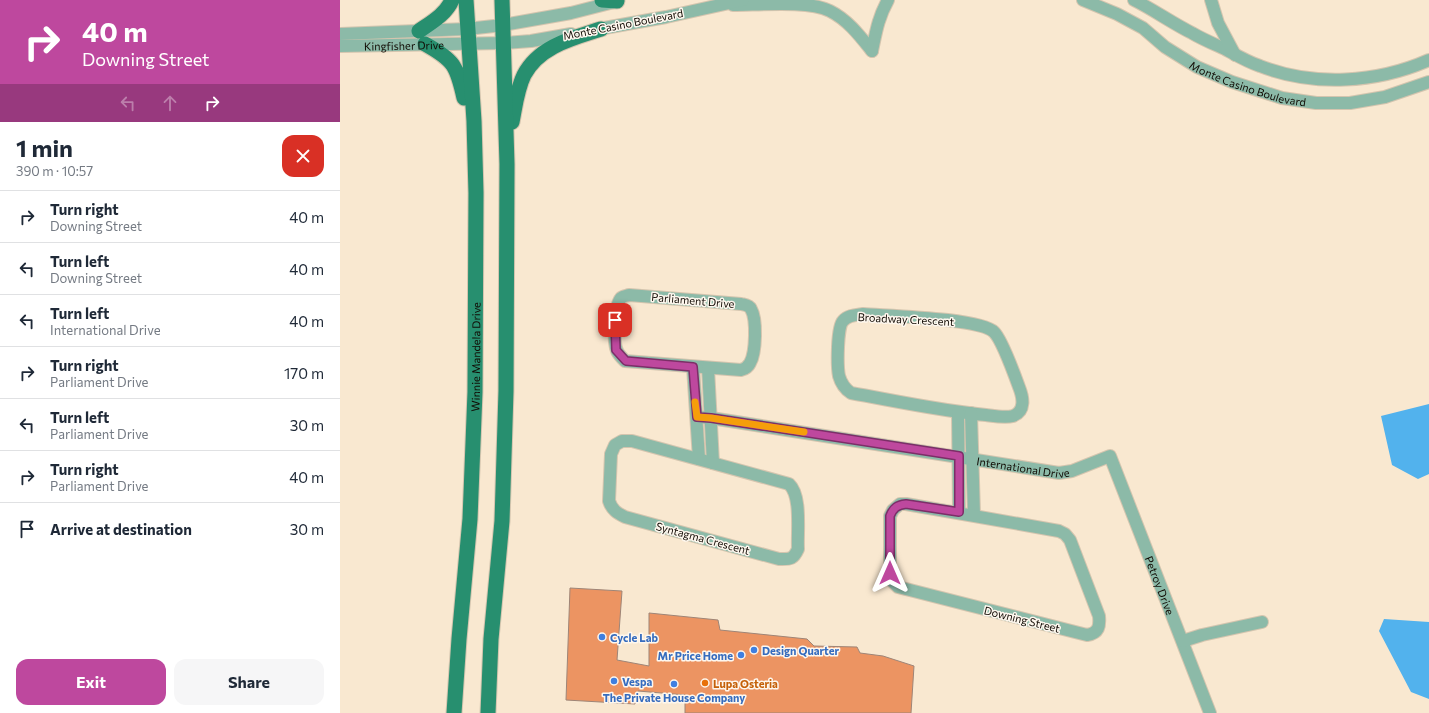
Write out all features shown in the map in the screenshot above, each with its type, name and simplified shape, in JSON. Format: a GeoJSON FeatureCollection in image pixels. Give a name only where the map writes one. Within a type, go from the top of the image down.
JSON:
{"type":"FeatureCollection","features":[{"type":"Feature","properties":{"kind":"main road"},"geometry":{"type":"LineString","coordinates":[[452,0],[444,13],[422,38],[454,66],[459,75],[464,99],[474,121]]}},
{"type":"Feature","properties":{"kind":"main road","name":"Winnie Mandela Drive"},"geometry":{"type":"LineString","coordinates":[[454,713],[470,519],[475,392],[476,193],[474,121],[467,36],[466,0]]}},
{"type":"Feature","properties":{"kind":"main road"},"geometry":{"type":"LineString","coordinates":[[488,713],[491,638],[502,514],[506,391],[507,164],[502,0]]}},
{"type":"Feature","properties":{"kind":"main road"},"geometry":{"type":"LineString","coordinates":[[602,0],[620,1]]}},
{"type":"Feature","properties":{"kind":"main road"},"geometry":{"type":"LineString","coordinates":[[507,164],[511,126],[524,75],[533,63],[550,49],[562,42],[601,29]]}},
{"type":"Feature","properties":{"kind":"street","name":"Monte Casino Boulevard"},"geometry":{"type":"LineString","coordinates":[[467,36],[503,43],[531,41],[601,29],[743,0]]}},
{"type":"Feature","properties":{"kind":"street"},"geometry":{"type":"LineString","coordinates":[[716,5],[808,5],[829,10],[843,19],[859,35],[872,52],[875,29],[888,0]]}},
{"type":"Feature","properties":{"kind":"street","name":"Monte Casino Boulevard"},"geometry":{"type":"LineString","coordinates":[[1083,0],[1117,14],[1143,28],[1165,47],[1197,67],[1232,82],[1282,98],[1316,103],[1350,103],[1386,97],[1429,82]]}},
{"type":"Feature","properties":{"kind":"street","name":"Monte Casino Boulevard"},"geometry":{"type":"LineString","coordinates":[[1134,0],[1193,34],[1261,67],[1317,80],[1354,79],[1379,76],[1415,66],[1429,60]]}},
{"type":"Feature","properties":{"kind":"street"},"geometry":{"type":"LineString","coordinates":[[1210,0],[1218,23],[1235,55]]}},
{"type":"Feature","properties":{"kind":"street","name":"Monte Casino Boulevard"},"geometry":{"type":"LineString","coordinates":[[467,36],[503,25],[571,13],[620,1]]}},
{"type":"Feature","properties":{"kind":"street","name":"Kingfisher Drive"},"geometry":{"type":"LineString","coordinates":[[340,46],[356,39],[394,32],[422,38]]}},
{"type":"Feature","properties":{"kind":"street"},"geometry":{"type":"LineString","coordinates":[[394,32],[395,45]]}},
{"type":"Feature","properties":{"kind":"street","name":"Kingfisher Drive"},"geometry":{"type":"LineString","coordinates":[[340,34],[356,39],[395,45],[422,38],[467,36]]}},
{"type":"Feature","properties":{"kind":"street","name":"Parliament Drive"},"geometry":{"type":"LineString","coordinates":[[639,295],[741,304],[750,308],[754,313],[755,339],[753,357],[750,364],[745,369],[740,370],[708,368],[626,361],[616,350],[615,320],[616,310],[620,299],[623,296],[639,295]]}},
{"type":"Feature","properties":{"kind":"street","name":"Broadway Crescent"},"geometry":{"type":"LineString","coordinates":[[863,314],[968,323],[990,328],[996,333],[1012,369],[1022,394],[1022,404],[1020,410],[1016,414],[1008,417],[971,414],[851,393],[842,383],[839,375],[838,338],[842,322],[853,315],[863,314]]}},
{"type":"Feature","properties":{"kind":"street"},"geometry":{"type":"LineString","coordinates":[[693,367],[699,459]]}},
{"type":"Feature","properties":{"kind":"street"},"geometry":{"type":"LineString","coordinates":[[708,368],[712,463]]}},
{"type":"Feature","properties":{"kind":"street"},"geometry":{"type":"LineString","coordinates":[[958,412],[959,512]]}},
{"type":"Feature","properties":{"kind":"street"},"geometry":{"type":"LineString","coordinates":[[971,414],[974,515]]}},
{"type":"Feature","properties":{"kind":"street","name":"International Drive"},"geometry":{"type":"LineString","coordinates":[[697,417],[972,458],[1059,473],[1072,471],[1110,456]]}},
{"type":"Feature","properties":{"kind":"street","name":"Syntagma Crescent"},"geometry":{"type":"LineString","coordinates":[[632,441],[712,463],[789,484],[793,488],[797,499],[798,549],[791,559],[779,559],[625,517],[616,513],[611,507],[609,501],[611,454],[612,449],[618,442],[632,441]]}},
{"type":"Feature","properties":{"kind":"street","name":"Petroy Drive"},"geometry":{"type":"LineString","coordinates":[[1110,456],[1210,713]]}},
{"type":"Feature","properties":{"kind":"street","name":"Downing Street"},"geometry":{"type":"LineString","coordinates":[[906,504],[974,515],[1059,531],[1065,534],[1070,540],[1099,616],[1100,625],[1096,631],[1087,635],[895,585],[892,581],[890,573],[890,516],[896,507],[906,504]]}},
{"type":"Feature","properties":{"kind":"street"},"geometry":{"type":"LineString","coordinates":[[1183,641],[1202,635],[1262,622]]}},
{"type":"Feature","properties":{"kind":"water"},"geometry":{"type":"Polygon","coordinates":[[[1429,404],[1429,474],[1418,479],[1392,465],[1381,416],[1429,404]]]}},
{"type":"Feature","properties":{"kind":"water"},"geometry":{"type":"Polygon","coordinates":[[[1384,619],[1429,622],[1429,699],[1411,692],[1379,631],[1384,619]]]}},
{"type":"Feature","properties":{"kind":"building","name":"Design Quarter"},"geometry":{"type":"Polygon","coordinates":[[[570,588],[622,591],[617,660],[649,666],[649,613],[718,620],[720,630],[807,639],[814,646],[857,647],[860,653],[883,656],[914,666],[911,713],[685,713],[685,695],[638,691],[635,704],[566,700],[570,588]]]}},
{"type":"Feature","properties":{"kind":"slow traffic"},"geometry":{"type":"LineString","coordinates":[[695,402],[697,417],[804,432]]}},
{"type":"Feature","properties":{"kind":"place","name":"Cycle Lab"},"geometry":{"type":"Point","coordinates":[602,637]}},
{"type":"Feature","properties":{"kind":"place","name":"Design Quarter"},"geometry":{"type":"Point","coordinates":[754,650]}},
{"type":"Feature","properties":{"kind":"place","name":"Mr Price Home"},"geometry":{"type":"Point","coordinates":[741,655]}},
{"type":"Feature","properties":{"kind":"place","name":"Vespa"},"geometry":{"type":"Point","coordinates":[614,681]}},
{"type":"Feature","properties":{"kind":"place","name":"Lupa Osteria"},"geometry":{"type":"Point","coordinates":[705,683]}},
{"type":"Feature","properties":{"kind":"place","name":"The Private House Company"},"geometry":{"type":"Point","coordinates":[674,684]}},
{"type":"Feature","properties":{"kind":"route"},"geometry":{"type":"LineString","coordinates":[[615,320],[616,350],[626,361],[693,367],[697,417],[959,456],[959,512],[906,504],[900,504],[892,510],[890,516],[890,573]]}}]}
